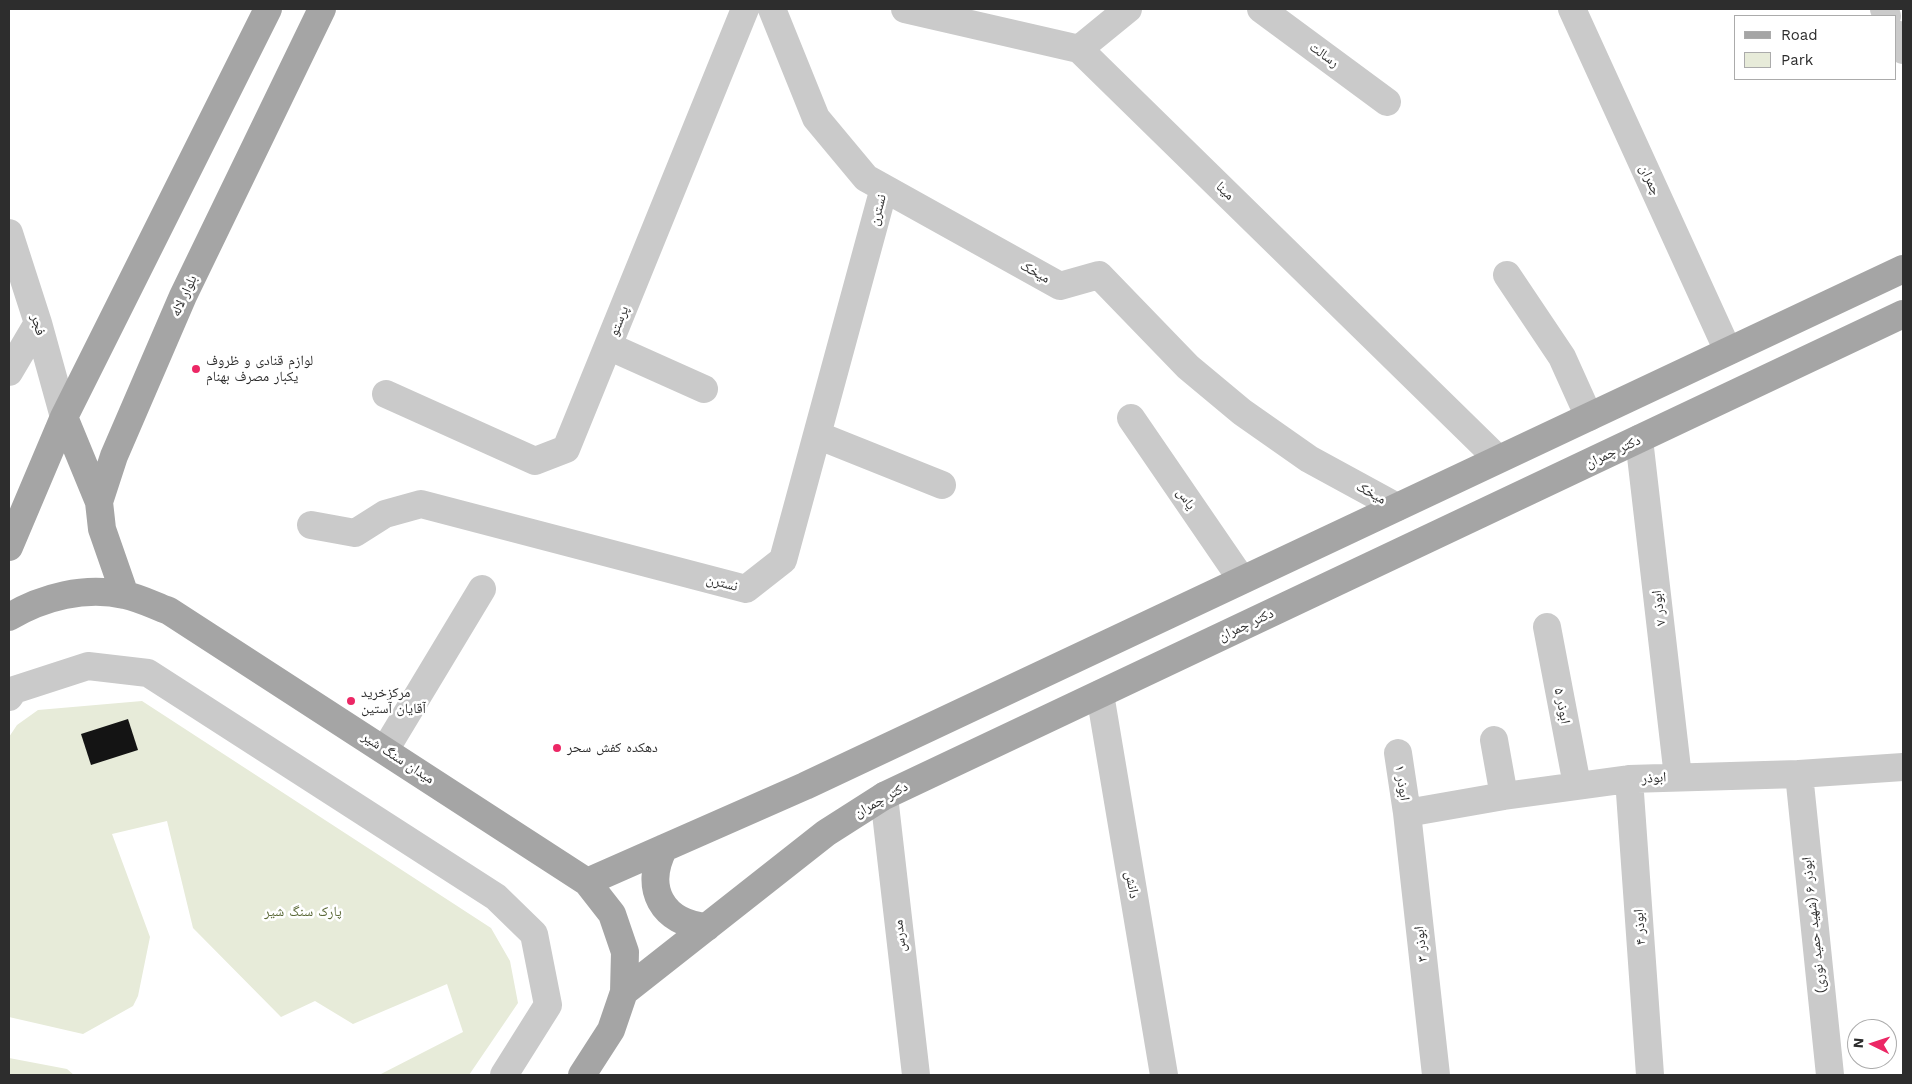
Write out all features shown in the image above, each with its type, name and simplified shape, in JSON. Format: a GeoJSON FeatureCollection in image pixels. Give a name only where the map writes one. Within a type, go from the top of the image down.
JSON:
{"type":"FeatureCollection","features":[{"type":"Feature","properties":{"kind":"main road"},"geometry":{"type":"LineString","coordinates":[[9,547],[64,417],[268,9]]}},
{"type":"Feature","properties":{"kind":"main road","name":"بلوار لاله"},"geometry":{"type":"LineString","coordinates":[[124,595],[102,529],[100,502],[114,456],[183,296],[322,9]]}},
{"type":"Feature","properties":{"kind":"main road"},"geometry":{"type":"LineString","coordinates":[[587,882],[805,786],[1903,269]]}},
{"type":"Feature","properties":{"kind":"main road","name":"دکتر چمران"},"geometry":{"type":"LineString","coordinates":[[624,992],[826,833],[884,796],[1903,314]]}},
{"type":"Feature","properties":{"kind":"main road"},"geometry":{"type":"LineString","coordinates":[[64,417],[100,502]]}},
{"type":"Feature","properties":{"kind":"main road","name":"میدان سنگ شیر"},"geometry":{"type":"LineString","coordinates":[[9,617],[31,604],[78,592],[124,595],[169,611],[587,882],[612,914],[625,952],[624,992],[611,1030],[582,1075]]}},
{"type":"Feature","properties":{"kind":"main road"},"geometry":{"type":"LineString","coordinates":[[664,848],[657,861],[655,874],[660,900],[668,912],[679,920],[693,926],[707,927]]}},
{"type":"Feature","properties":{"kind":"street","name":"پرستو"},"geometry":{"type":"LineString","coordinates":[[386,394],[535,462],[566,449],[745,9]]}},
{"type":"Feature","properties":{"kind":"street","name":"میخک"},"geometry":{"type":"LineString","coordinates":[[772,9],[816,118],[866,178],[1060,286],[1099,275],[1188,367],[1242,412],[1309,459],[1397,507]]}},
{"type":"Feature","properties":{"kind":"street"},"geometry":{"type":"LineString","coordinates":[[905,9],[1080,49],[1128,9]]}},
{"type":"Feature","properties":{"kind":"street","name":"رسالت"},"geometry":{"type":"LineString","coordinates":[[1261,9],[1387,102]]}},
{"type":"Feature","properties":{"kind":"street","name":"چمران"},"geometry":{"type":"LineString","coordinates":[[1572,9],[1728,351]]}},
{"type":"Feature","properties":{"kind":"street"},"geometry":{"type":"LineString","coordinates":[[1897,36],[1903,50]]}},
{"type":"Feature","properties":{"kind":"street","name":"مینا"},"geometry":{"type":"LineString","coordinates":[[1080,49],[1498,459]]}},
{"type":"Feature","properties":{"kind":"street","name":"نسترن"},"geometry":{"type":"LineString","coordinates":[[311,525],[355,533],[385,514],[421,504],[746,589],[783,560],[884,188]]}},
{"type":"Feature","properties":{"kind":"street","name":"فجر"},"geometry":{"type":"LineString","coordinates":[[9,233],[38,323],[64,417]]}},
{"type":"Feature","properties":{"kind":"street"},"geometry":{"type":"LineString","coordinates":[[1507,275],[1562,357],[1589,417]]}},
{"type":"Feature","properties":{"kind":"street"},"geometry":{"type":"LineString","coordinates":[[9,372],[38,323]]}},
{"type":"Feature","properties":{"kind":"street"},"geometry":{"type":"LineString","coordinates":[[608,346],[704,389]]}},
{"type":"Feature","properties":{"kind":"street","name":"یاس"},"geometry":{"type":"LineString","coordinates":[[1131,418],[1242,580]]}},
{"type":"Feature","properties":{"kind":"street"},"geometry":{"type":"LineString","coordinates":[[817,435],[942,485]]}},
{"type":"Feature","properties":{"kind":"street","name":"ابوذر ۷"},"geometry":{"type":"LineString","coordinates":[[1639,439],[1678,777]]}},
{"type":"Feature","properties":{"kind":"street"},"geometry":{"type":"LineString","coordinates":[[385,750],[482,589]]}},
{"type":"Feature","properties":{"kind":"street","name":"ابوذر ۵"},"geometry":{"type":"LineString","coordinates":[[1547,627],[1577,785]]}},
{"type":"Feature","properties":{"kind":"street"},"geometry":{"type":"LineString","coordinates":[[9,697],[14,690],[88,666],[148,673],[496,897],[534,934],[548,1005],[504,1075]]}},
{"type":"Feature","properties":{"kind":"street","name":"دانش"},"geometry":{"type":"LineString","coordinates":[[1100,694],[1164,1075]]}},
{"type":"Feature","properties":{"kind":"street"},"geometry":{"type":"LineString","coordinates":[[1494,740],[1504,796]]}},
{"type":"Feature","properties":{"kind":"street","name":"ابوذر ۱"},"geometry":{"type":"LineString","coordinates":[[1398,753],[1407,813]]}},
{"type":"Feature","properties":{"kind":"street","name":"ابوذر"},"geometry":{"type":"LineString","coordinates":[[1407,813],[1504,796],[1629,779],[1799,774],[1903,767]]}},
{"type":"Feature","properties":{"kind":"street","name":"ابوذر ۶ (شهید حمید نوری)"},"geometry":{"type":"LineString","coordinates":[[1799,774],[1830,1075]]}},
{"type":"Feature","properties":{"kind":"street","name":"ابوذر ۴"},"geometry":{"type":"LineString","coordinates":[[1629,779],[1650,1075]]}},
{"type":"Feature","properties":{"kind":"street","name":"مدرس"},"geometry":{"type":"LineString","coordinates":[[884,796],[916,1075]]}},
{"type":"Feature","properties":{"kind":"street","name":"ابوذر ۳"},"geometry":{"type":"LineString","coordinates":[[1407,813],[1436,1075]]}},
{"type":"Feature","properties":{"kind":"green space","name":"پارک سنگ شیر"},"geometry":{"type":"Polygon","coordinates":[[[142,701],[491,928],[510,961],[518,1003],[469,1075],[379,1075],[463,1032],[447,984],[353,1024],[315,1001],[281,1017],[193,928],[167,821],[112,834],[150,937],[138,996],[133,1006],[83,1034],[9,1017],[9,737],[17,725],[38,710],[142,701]]]}},
{"type":"Feature","properties":{"kind":"green space"},"geometry":{"type":"Polygon","coordinates":[[[9,1058],[67,1069],[74,1075],[9,1075],[9,1058]]]}},
{"type":"Feature","properties":{"kind":"building"},"geometry":{"type":"Polygon","coordinates":[[[128,719],[138,750],[91,765],[81,734],[128,719]]]}},
{"type":"Feature","properties":{"kind":"place","name":"لوازم قنادی و ظروف یکبار مصرف بهنام"},"geometry":{"type":"Point","coordinates":[196,369]}},
{"type":"Feature","properties":{"kind":"place","name":"مرکزخرید آقایان آستین"},"geometry":{"type":"Point","coordinates":[351,701]}},
{"type":"Feature","properties":{"kind":"place","name":"دهکده کفش سحر"},"geometry":{"type":"Point","coordinates":[557,748]}}]}
